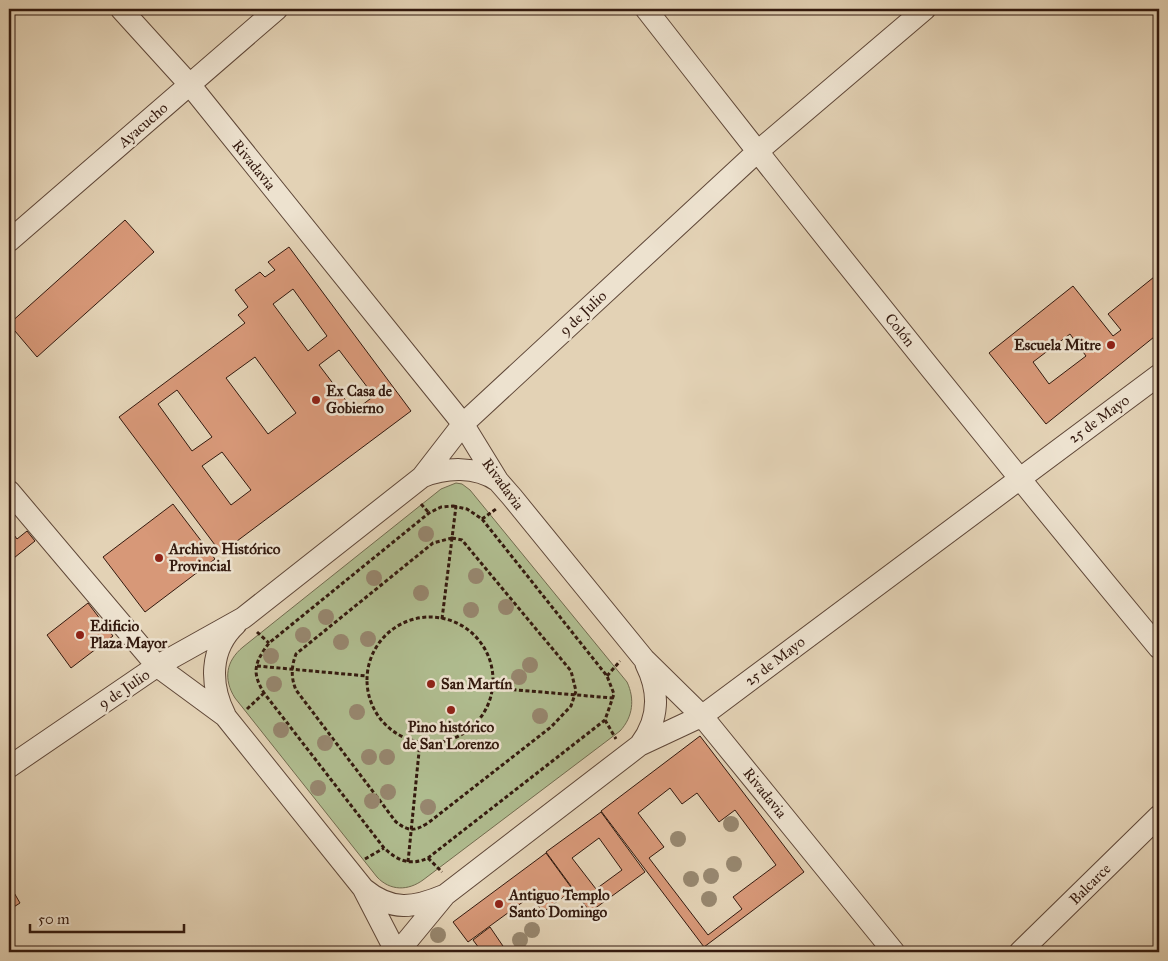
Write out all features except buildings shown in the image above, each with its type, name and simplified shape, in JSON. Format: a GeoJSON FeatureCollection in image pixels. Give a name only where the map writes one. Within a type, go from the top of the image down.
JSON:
{"type":"FeatureCollection","features":[{"type":"Feature","properties":{"kind":"street","name":"Rivadavia"},"geometry":{"type":"LineString","coordinates":[[121,9],[190,86],[463,424],[498,481],[644,659],[702,716],[894,952]]}},
{"type":"Feature","properties":{"kind":"street","name":"Ayacucho"},"geometry":{"type":"LineString","coordinates":[[9,241],[277,9]]}},
{"type":"Feature","properties":{"kind":"street","name":"Colón"},"geometry":{"type":"LineString","coordinates":[[646,9],[1019,478],[1159,648]]}},
{"type":"Feature","properties":{"kind":"street","name":"9 de Julio"},"geometry":{"type":"LineString","coordinates":[[225,716],[215,692],[216,659],[226,635],[243,618],[422,477],[463,424],[758,152],[925,9]]}},
{"type":"Feature","properties":{"kind":"street","name":"25 de Mayo"},"geometry":{"type":"LineString","coordinates":[[397,952],[445,895],[640,745],[702,716],[1159,375]]}},
{"type":"Feature","properties":{"kind":"street"},"geometry":{"type":"LineString","coordinates":[[422,477],[441,471],[462,469],[485,474],[498,481]]}},
{"type":"Feature","properties":{"kind":"street"},"geometry":{"type":"LineString","coordinates":[[9,491],[157,666],[225,716],[363,888],[397,952]]}},
{"type":"Feature","properties":{"kind":"street","name":"9 de Julio"},"geometry":{"type":"LineString","coordinates":[[9,767],[157,666],[243,618]]}},
{"type":"Feature","properties":{"kind":"street"},"geometry":{"type":"LineString","coordinates":[[640,745],[647,735],[656,713],[656,690],[644,659]]}},
{"type":"Feature","properties":{"kind":"street","name":"Balcarce"},"geometry":{"type":"LineString","coordinates":[[1020,952],[1159,816]]}},
{"type":"Feature","properties":{"kind":"street"},"geometry":{"type":"LineString","coordinates":[[363,888],[376,899],[395,906],[416,905],[445,895]]}},
{"type":"Feature","properties":{"kind":"path"},"geometry":{"type":"LineString","coordinates":[[442,619],[456,506]]}},
{"type":"Feature","properties":{"kind":"path"},"geometry":{"type":"LineString","coordinates":[[456,506],[467,508],[482,519],[607,676],[614,692],[605,720],[428,858],[417,863],[408,862],[393,856],[384,848],[264,693],[256,676],[257,666],[259,657],[269,643],[429,513],[441,507],[456,506]]}},
{"type":"Feature","properties":{"kind":"path"},"geometry":{"type":"LineString","coordinates":[[452,538],[462,540],[571,671],[574,678],[575,695],[572,706],[551,727],[428,823],[417,830],[406,830],[396,822],[296,690],[292,682],[292,669],[296,654],[434,543],[452,538]]}},
{"type":"Feature","properties":{"kind":"path"},"geometry":{"type":"LineString","coordinates":[[430,617],[450,620],[468,629],[483,644],[492,664],[493,688],[488,706],[476,724],[458,737],[438,743],[420,742],[396,734],[380,720],[370,702],[368,676],[370,662],[378,644],[391,631],[410,620],[430,617]]}},
{"type":"Feature","properties":{"kind":"path"},"geometry":{"type":"LineString","coordinates":[[257,666],[368,676]]}},
{"type":"Feature","properties":{"kind":"path"},"geometry":{"type":"LineString","coordinates":[[493,688],[613,698]]}},
{"type":"Feature","properties":{"kind":"path"},"geometry":{"type":"LineString","coordinates":[[408,862],[420,742]]}},
{"type":"Feature","properties":{"kind":"green space"},"geometry":{"type":"Polygon","coordinates":[[[456,483],[462,484],[470,490],[627,682],[632,701],[628,720],[620,731],[423,880],[405,888],[399,888],[382,882],[377,877],[235,698],[229,684],[228,671],[233,658],[243,647],[441,489],[456,483]]]}},
{"type":"Feature","properties":{"kind":"place","name":"Escuela Mitre"},"geometry":{"type":"Point","coordinates":[1111,345]}},
{"type":"Feature","properties":{"kind":"place","name":"Ex Casa de Gobierno"},"geometry":{"type":"Point","coordinates":[316,400]}},
{"type":"Feature","properties":{"kind":"place","name":"Archivo Histórico Provincial"},"geometry":{"type":"Point","coordinates":[159,558]}},
{"type":"Feature","properties":{"kind":"place","name":"Edificio Plaza Mayor"},"geometry":{"type":"Point","coordinates":[80,635]}},
{"type":"Feature","properties":{"kind":"place","name":"San Martín"},"geometry":{"type":"Point","coordinates":[431,684]}},
{"type":"Feature","properties":{"kind":"place","name":"Pino histórico de San Lorenzo"},"geometry":{"type":"Point","coordinates":[451,710]}},
{"type":"Feature","properties":{"kind":"place","name":"Antiguo Templo Santo Domingo"},"geometry":{"type":"Point","coordinates":[499,904]}}]}
